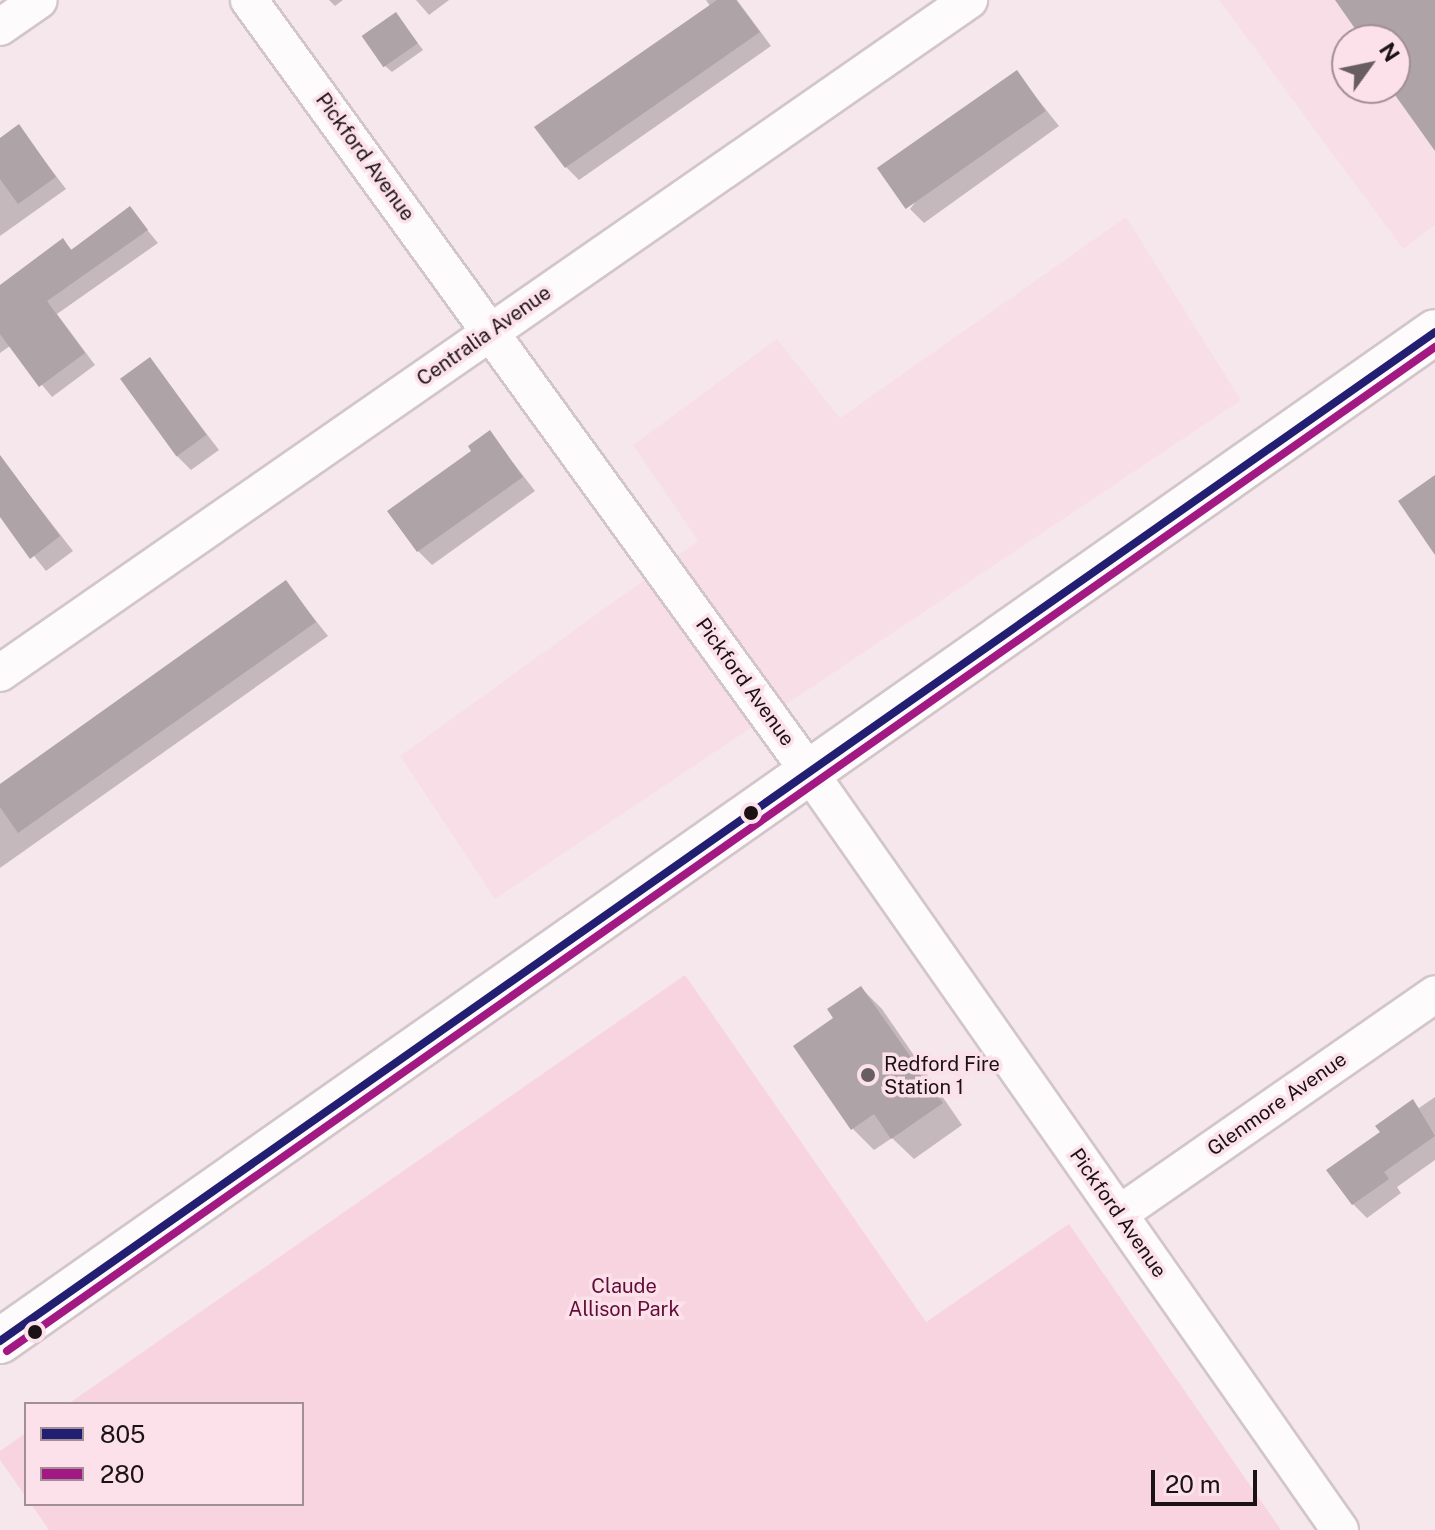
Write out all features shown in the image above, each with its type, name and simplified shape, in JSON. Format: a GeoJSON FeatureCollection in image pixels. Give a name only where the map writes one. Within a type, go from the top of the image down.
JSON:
{"type":"FeatureCollection","features":[{"type":"Feature","properties":{"kind":"main road"},"geometry":{"type":"LineString","coordinates":[[0,1341],[807,769],[1435,332]]}},
{"type":"Feature","properties":{"kind":"street"},"geometry":{"type":"LineString","coordinates":[[0,27],[39,0]]}},
{"type":"Feature","properties":{"kind":"street","name":"Pickford Avenue"},"geometry":{"type":"LineString","coordinates":[[249,0],[492,330],[807,769],[1340,1530]]}},
{"type":"Feature","properties":{"kind":"street","name":"Centralia Avenue"},"geometry":{"type":"LineString","coordinates":[[0,673],[969,0]]}},
{"type":"Feature","properties":{"kind":"street","name":"Glenmore Avenue"},"geometry":{"type":"LineString","coordinates":[[1119,1214],[1435,994]]}},
{"type":"Feature","properties":{"kind":"shaded area"},"geometry":{"type":"Polygon","coordinates":[[[1219,0],[1435,0],[1435,225],[1403,249],[1219,0]]]}},
{"type":"Feature","properties":{"kind":"shaded area"},"geometry":{"type":"Polygon","coordinates":[[[1126,217],[1241,400],[495,899],[400,756],[698,541],[633,445],[777,339],[840,418],[1126,217]]]}},
{"type":"Feature","properties":{"kind":"green space","name":"Claude Allison Park"},"geometry":{"type":"Polygon","coordinates":[[[685,975],[926,1322],[1069,1224],[1281,1530],[49,1530],[32,1506],[304,1506],[304,1402],[71,1402],[685,975]]]}},
{"type":"Feature","properties":{"kind":"green space"},"geometry":{"type":"Polygon","coordinates":[[[24,1434],[24,1494],[0,1460],[0,1451],[24,1434]]]}},
{"type":"Feature","properties":{"kind":"building"},"geometry":{"type":"Polygon","coordinates":[[[717,0],[736,0],[760,32],[565,168],[534,127],[717,0]]]}},
{"type":"Feature","properties":{"kind":"building"},"geometry":{"type":"Polygon","coordinates":[[[1335,0],[1435,0],[1435,151],[1401,104],[1411,104],[1411,24],[1352,24],[1335,0]]]}},
{"type":"Feature","properties":{"kind":"building"},"geometry":{"type":"Polygon","coordinates":[[[396,12],[418,43],[383,67],[362,36],[396,12]]]}},
{"type":"Feature","properties":{"kind":"building"},"geometry":{"type":"Polygon","coordinates":[[[1017,70],[1046,111],[906,209],[877,168],[1017,70]]]}},
{"type":"Feature","properties":{"kind":"building"},"geometry":{"type":"Polygon","coordinates":[[[19,124],[56,177],[18,204],[0,179],[0,138],[19,124]]]}},
{"type":"Feature","properties":{"kind":"building"},"geometry":{"type":"Polygon","coordinates":[[[130,206],[148,230],[47,301],[85,353],[39,387],[0,334],[0,285],[63,238],[71,250],[130,206]]]}},
{"type":"Feature","properties":{"kind":"building"},"geometry":{"type":"Polygon","coordinates":[[[150,357],[206,435],[176,456],[120,379],[150,357]]]}},
{"type":"Feature","properties":{"kind":"building"},"geometry":{"type":"Polygon","coordinates":[[[490,430],[523,477],[417,552],[387,511],[471,451],[468,446],[490,430]]]}},
{"type":"Feature","properties":{"kind":"building"},"geometry":{"type":"Polygon","coordinates":[[[0,455],[60,536],[30,559],[0,517],[0,455]]]}},
{"type":"Feature","properties":{"kind":"building"},"geometry":{"type":"Polygon","coordinates":[[[1435,475],[1435,555],[1398,501],[1435,475]]]}},
{"type":"Feature","properties":{"kind":"building"},"geometry":{"type":"Polygon","coordinates":[[[286,580],[316,622],[18,833],[0,807],[0,784],[286,580]]]}},
{"type":"Feature","properties":{"kind":"building","name":"Redford Fire Station 1"},"geometry":{"type":"Polygon","coordinates":[[[861,986],[943,1103],[891,1139],[874,1114],[851,1130],[793,1046],[833,1018],[827,1009],[861,986]]]}},
{"type":"Feature","properties":{"kind":"building"},"geometry":{"type":"Polygon","coordinates":[[[1413,1099],[1435,1136],[1384,1172],[1389,1179],[1352,1205],[1326,1170],[1380,1132],[1375,1126],[1413,1099]]]}},
{"type":"Feature","properties":{"kind":"transit line","name":"805"},"geometry":{"type":"LineString","coordinates":[[0,1341],[1435,332]]}},
{"type":"Feature","properties":{"kind":"transit line","name":"280"},"geometry":{"type":"LineString","coordinates":[[7,1351],[1435,347]]}},
{"type":"Feature","properties":{"kind":"place","name":"Redford Fire Station 1"},"geometry":{"type":"Point","coordinates":[868,1075]}}]}
